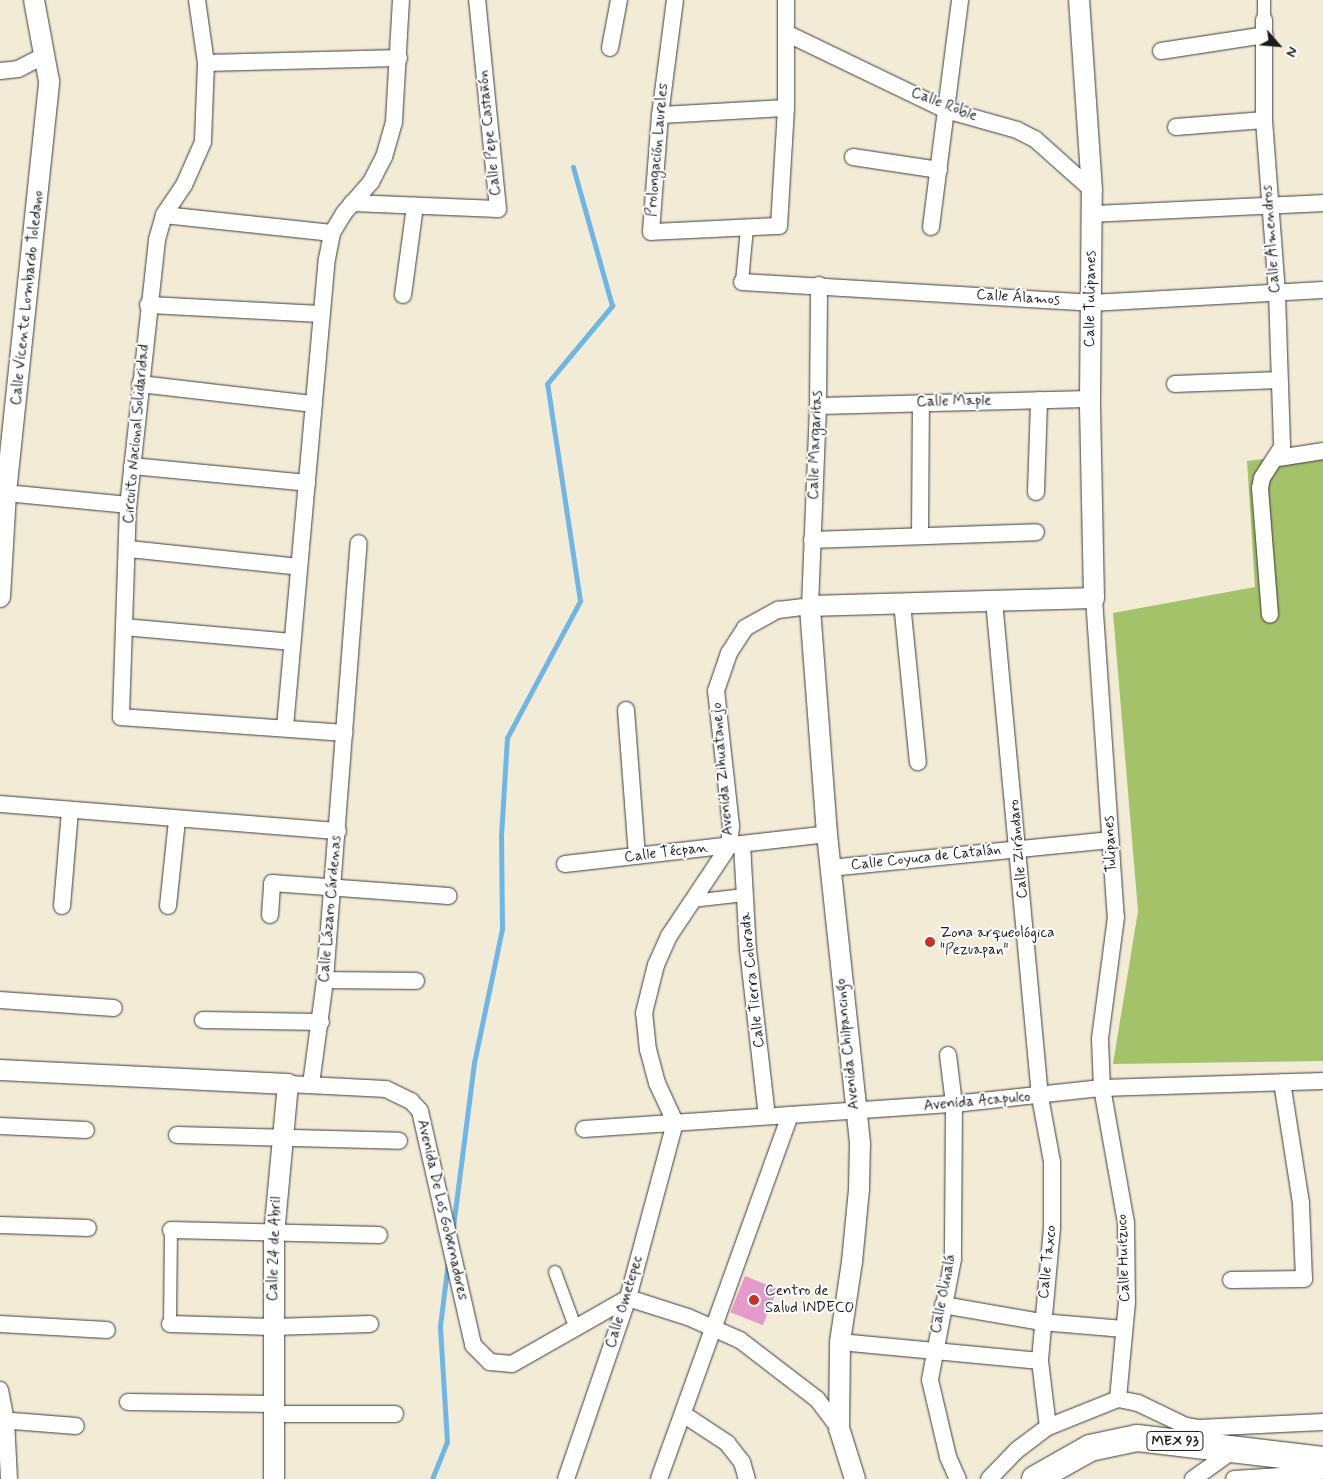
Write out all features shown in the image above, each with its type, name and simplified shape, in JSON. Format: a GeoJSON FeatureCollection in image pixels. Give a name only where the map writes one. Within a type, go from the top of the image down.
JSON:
{"type":"FeatureCollection","features":[{"type":"Feature","properties":{"kind":"main road","name":"MEX 93"},"geometry":{"type":"LineString","coordinates":[[1035,1479],[1090,1448],[1138,1438],[1183,1434],[1235,1449],[1323,1460]]}},
{"type":"Feature","properties":{"kind":"street","name":"Calle Vicente Lombardo Toledano"},"geometry":{"type":"LineString","coordinates":[[0,597],[6,493],[7,425],[44,155],[49,81],[34,0]]}},
{"type":"Feature","properties":{"kind":"street","name":"Circuito Nacional Solidaridad"},"geometry":{"type":"LineString","coordinates":[[197,0],[206,63],[203,142],[184,186],[164,215],[157,240],[148,305],[128,505],[129,549],[121,717],[285,727],[344,733]]}},
{"type":"Feature","properties":{"kind":"street"},"geometry":{"type":"LineString","coordinates":[[285,727],[322,314],[332,233],[352,203],[371,182],[384,157],[394,121],[399,58],[400,0]]}},
{"type":"Feature","properties":{"kind":"street","name":"Calle Pepe Castañón"},"geometry":{"type":"LineString","coordinates":[[352,203],[498,209],[477,0]]}},
{"type":"Feature","properties":{"kind":"street"},"geometry":{"type":"LineString","coordinates":[[610,48],[619,0]]}},
{"type":"Feature","properties":{"kind":"street","name":"Prolongación Laureles"},"geometry":{"type":"LineString","coordinates":[[675,0],[660,115],[651,232],[779,226],[786,108]]}},
{"type":"Feature","properties":{"kind":"street"},"geometry":{"type":"LineString","coordinates":[[660,115],[786,108],[786,0]]}},
{"type":"Feature","properties":{"kind":"street"},"geometry":{"type":"LineString","coordinates":[[931,227],[960,0]]}},
{"type":"Feature","properties":{"kind":"street","name":"Calle Tulipanes"},"geometry":{"type":"LineString","coordinates":[[1079,0],[1092,190],[1090,399],[1094,598]]}},
{"type":"Feature","properties":{"kind":"street"},"geometry":{"type":"LineString","coordinates":[[1161,51],[1264,28],[1264,0]]}},
{"type":"Feature","properties":{"kind":"street","name":"Calle Almendros"},"geometry":{"type":"LineString","coordinates":[[1264,28],[1264,120],[1277,293],[1282,447],[1278,458]]}},
{"type":"Feature","properties":{"kind":"street","name":"Calle Roble"},"geometry":{"type":"LineString","coordinates":[[786,33],[946,110],[1016,130],[1035,139],[1092,190]]}},
{"type":"Feature","properties":{"kind":"street"},"geometry":{"type":"LineString","coordinates":[[0,71],[18,70],[45,56]]}},
{"type":"Feature","properties":{"kind":"street"},"geometry":{"type":"LineString","coordinates":[[206,63],[399,58]]}},
{"type":"Feature","properties":{"kind":"street"},"geometry":{"type":"LineString","coordinates":[[1176,127],[1264,120]]}},
{"type":"Feature","properties":{"kind":"street"},"geometry":{"type":"LineString","coordinates":[[853,156],[939,170]]}},
{"type":"Feature","properties":{"kind":"street"},"geometry":{"type":"LineString","coordinates":[[1092,214],[1269,204],[1323,203]]}},
{"type":"Feature","properties":{"kind":"street"},"geometry":{"type":"LineString","coordinates":[[403,295],[416,206]]}},
{"type":"Feature","properties":{"kind":"street"},"geometry":{"type":"LineString","coordinates":[[164,215],[332,233]]}},
{"type":"Feature","properties":{"kind":"street"},"geometry":{"type":"LineString","coordinates":[[742,282],[747,228]]}},
{"type":"Feature","properties":{"kind":"street","name":"Calle Álamos"},"geometry":{"type":"LineString","coordinates":[[742,282],[819,285],[1091,303],[1323,290]]}},
{"type":"Feature","properties":{"kind":"street","name":"Calle Margaritas"},"geometry":{"type":"LineString","coordinates":[[810,606],[818,406],[819,285]]}},
{"type":"Feature","properties":{"kind":"street"},"geometry":{"type":"LineString","coordinates":[[148,305],[322,314]]}},
{"type":"Feature","properties":{"kind":"street"},"geometry":{"type":"LineString","coordinates":[[1175,384],[1279,380]]}},
{"type":"Feature","properties":{"kind":"street"},"geometry":{"type":"LineString","coordinates":[[140,384],[314,404]]}},
{"type":"Feature","properties":{"kind":"street","name":"Calle Maple"},"geometry":{"type":"LineString","coordinates":[[818,406],[1090,399]]}},
{"type":"Feature","properties":{"kind":"street"},"geometry":{"type":"LineString","coordinates":[[1036,492],[1038,400]]}},
{"type":"Feature","properties":{"kind":"street"},"geometry":{"type":"LineString","coordinates":[[920,536],[921,403]]}},
{"type":"Feature","properties":{"kind":"street"},"geometry":{"type":"LineString","coordinates":[[1270,615],[1260,488],[1262,478],[1278,458],[1323,451]]}},
{"type":"Feature","properties":{"kind":"street"},"geometry":{"type":"LineString","coordinates":[[132,466],[307,483]]}},
{"type":"Feature","properties":{"kind":"street"},"geometry":{"type":"LineString","coordinates":[[6,493],[128,505]]}},
{"type":"Feature","properties":{"kind":"street"},"geometry":{"type":"LineString","coordinates":[[812,540],[1036,532]]}},
{"type":"Feature","properties":{"kind":"street","name":"Calle Lázaro Cárdenas"},"geometry":{"type":"LineString","coordinates":[[312,1084],[322,1022],[359,543]]}},
{"type":"Feature","properties":{"kind":"street"},"geometry":{"type":"LineString","coordinates":[[129,549],[299,567]]}},
{"type":"Feature","properties":{"kind":"street","name":"Avenida Zihuatanejo"},"geometry":{"type":"LineString","coordinates":[[675,1122],[650,1058],[644,1014],[656,965],[669,936],[692,901],[735,845],[731,826],[716,691],[726,661],[745,628],[778,610],[810,606],[1094,598]]}},
{"type":"Feature","properties":{"kind":"street","name":"Tulipanes"},"geometry":{"type":"LineString","coordinates":[[1094,598],[1116,917],[1100,1039],[1102,1088]]}},
{"type":"Feature","properties":{"kind":"street","name":"Calle Zirándaro"},"geometry":{"type":"LineString","coordinates":[[994,601],[1019,849],[1040,1096]]}},
{"type":"Feature","properties":{"kind":"street"},"geometry":{"type":"LineString","coordinates":[[902,604],[918,762]]}},
{"type":"Feature","properties":{"kind":"street","name":"Avenida Chilpancingo"},"geometry":{"type":"LineString","coordinates":[[810,606],[830,868],[854,1110],[860,1143],[860,1189],[840,1342],[839,1428],[855,1479]]}},
{"type":"Feature","properties":{"kind":"street"},"geometry":{"type":"LineString","coordinates":[[124,627],[292,642]]}},
{"type":"Feature","properties":{"kind":"street"},"geometry":{"type":"LineString","coordinates":[[626,710],[637,856]]}},
{"type":"Feature","properties":{"kind":"street"},"geometry":{"type":"LineString","coordinates":[[0,804],[177,820],[338,831]]}},
{"type":"Feature","properties":{"kind":"street"},"geometry":{"type":"LineString","coordinates":[[62,906],[70,811]]}},
{"type":"Feature","properties":{"kind":"street"},"geometry":{"type":"LineString","coordinates":[[168,906],[177,820]]}},
{"type":"Feature","properties":{"kind":"street","name":"Calle Técpan"},"geometry":{"type":"LineString","coordinates":[[565,864],[827,834]]}},
{"type":"Feature","properties":{"kind":"street","name":"Calle Coyuca de Catalán"},"geometry":{"type":"LineString","coordinates":[[830,868],[1111,840]]}},
{"type":"Feature","properties":{"kind":"street","name":"Calle Tierra Colorada"},"geometry":{"type":"LineString","coordinates":[[735,845],[745,895],[767,1116]]}},
{"type":"Feature","properties":{"kind":"street"},"geometry":{"type":"LineString","coordinates":[[270,915],[272,883],[333,885],[449,896]]}},
{"type":"Feature","properties":{"kind":"street"},"geometry":{"type":"LineString","coordinates":[[692,901],[745,895]]}},
{"type":"Feature","properties":{"kind":"street"},"geometry":{"type":"LineString","coordinates":[[325,980],[416,981]]}},
{"type":"Feature","properties":{"kind":"street"},"geometry":{"type":"LineString","coordinates":[[0,1000],[114,1008]]}},
{"type":"Feature","properties":{"kind":"street"},"geometry":{"type":"LineString","coordinates":[[203,1020],[322,1022]]}},
{"type":"Feature","properties":{"kind":"street","name":"Calle Olinalá"},"geometry":{"type":"LineString","coordinates":[[948,1055],[954,1104],[953,1259],[933,1351],[930,1380],[948,1457],[958,1479]]}},
{"type":"Feature","properties":{"kind":"street","name":"Avenida De Los Gobernadores"},"geometry":{"type":"LineString","coordinates":[[0,1070],[386,1089],[411,1101],[424,1122],[473,1345],[490,1362],[512,1364],[576,1330],[628,1298]]}},
{"type":"Feature","properties":{"kind":"street","name":"Avenida Acapulco"},"geometry":{"type":"LineString","coordinates":[[584,1129],[954,1104],[1102,1088],[1323,1081]]}},
{"type":"Feature","properties":{"kind":"street"},"geometry":{"type":"LineString","coordinates":[[1231,1280],[1304,1279],[1301,1203],[1282,1082]]}},
{"type":"Feature","properties":{"kind":"street","name":"Calle 24 de Abril"},"geometry":{"type":"LineString","coordinates":[[274,1479],[274,1234],[281,1139],[288,1084]]}},
{"type":"Feature","properties":{"kind":"street","name":"Calle Huitzuco"},"geometry":{"type":"LineString","coordinates":[[1102,1088],[1126,1223],[1124,1329],[1118,1399]]}},
{"type":"Feature","properties":{"kind":"street","name":"Calle Taxco"},"geometry":{"type":"LineString","coordinates":[[1040,1096],[1052,1162],[1052,1228],[1042,1322],[1040,1361],[1048,1427]]}},
{"type":"Feature","properties":{"kind":"street"},"geometry":{"type":"LineString","coordinates":[[659,1479],[790,1115]]}},
{"type":"Feature","properties":{"kind":"street","name":"Calle Ometepec"},"geometry":{"type":"LineString","coordinates":[[566,1479],[628,1298],[675,1122]]}},
{"type":"Feature","properties":{"kind":"street"},"geometry":{"type":"LineString","coordinates":[[0,1126],[86,1130]]}},
{"type":"Feature","properties":{"kind":"street"},"geometry":{"type":"LineString","coordinates":[[177,1135],[399,1141]]}},
{"type":"Feature","properties":{"kind":"street"},"geometry":{"type":"LineString","coordinates":[[0,1225],[88,1228]]}},
{"type":"Feature","properties":{"kind":"street"},"geometry":{"type":"LineString","coordinates":[[370,1324],[273,1326],[170,1324],[171,1230],[274,1234],[379,1234]]}},
{"type":"Feature","properties":{"kind":"street"},"geometry":{"type":"LineString","coordinates":[[555,1272],[576,1330]]}},
{"type":"Feature","properties":{"kind":"street"},"geometry":{"type":"LineString","coordinates":[[628,1298],[713,1328],[740,1340],[781,1368],[817,1399],[839,1428]]}},
{"type":"Feature","properties":{"kind":"street"},"geometry":{"type":"LineString","coordinates":[[943,1305],[1042,1322],[1124,1329]]}},
{"type":"Feature","properties":{"kind":"street"},"geometry":{"type":"LineString","coordinates":[[0,1324],[107,1330]]}},
{"type":"Feature","properties":{"kind":"street"},"geometry":{"type":"LineString","coordinates":[[840,1342],[1040,1361]]}},
{"type":"Feature","properties":{"kind":"street"},"geometry":{"type":"LineString","coordinates":[[0,1390],[9,1479]]}},
{"type":"Feature","properties":{"kind":"street"},"geometry":{"type":"LineString","coordinates":[[989,1479],[1017,1450],[1048,1427],[1118,1399],[1138,1403],[1183,1434],[1323,1422]]}},
{"type":"Feature","properties":{"kind":"street"},"geometry":{"type":"LineString","coordinates":[[128,1402],[395,1414]]}},
{"type":"Feature","properties":{"kind":"street"},"geometry":{"type":"LineString","coordinates":[[683,1414],[727,1443],[742,1462],[747,1479]]}},
{"type":"Feature","properties":{"kind":"street"},"geometry":{"type":"LineString","coordinates":[[3,1420],[76,1426]]}},
{"type":"Feature","properties":{"kind":"street"},"geometry":{"type":"LineString","coordinates":[[1193,1479],[1235,1449]]}},
{"type":"Feature","properties":{"kind":"street"},"geometry":{"type":"LineString","coordinates":[[1234,1479],[1312,1474],[1323,1470]]}},
{"type":"Feature","properties":{"kind":"green space"},"geometry":{"type":"Polygon","coordinates":[[[1323,451],[1323,1061],[1113,1064],[1138,911],[1113,613],[1255,587],[1247,461],[1323,451]]]}},
{"type":"Feature","properties":{"kind":"building","name":"Centro de Salud INDECO"},"geometry":{"type":"Polygon","coordinates":[[[745,1276],[777,1289],[763,1325],[730,1312],[745,1276]]]}},
{"type":"Feature","properties":{"kind":"waterway"},"geometry":{"type":"LineString","coordinates":[[453,1227],[474,1063],[502,929],[501,836],[507,738],[580,601],[547,384],[612,306],[573,167]]}},
{"type":"Feature","properties":{"kind":"waterway"},"geometry":{"type":"LineString","coordinates":[[432,1479],[447,1442],[440,1326],[448,1262]]}},
{"type":"Feature","properties":{"kind":"place","name":"Zona arqueológica \"Pezuapan\""},"geometry":{"type":"Point","coordinates":[930,942]}},
{"type":"Feature","properties":{"kind":"place","name":"Centro de Salud INDECO"},"geometry":{"type":"Point","coordinates":[754,1300]}}]}
